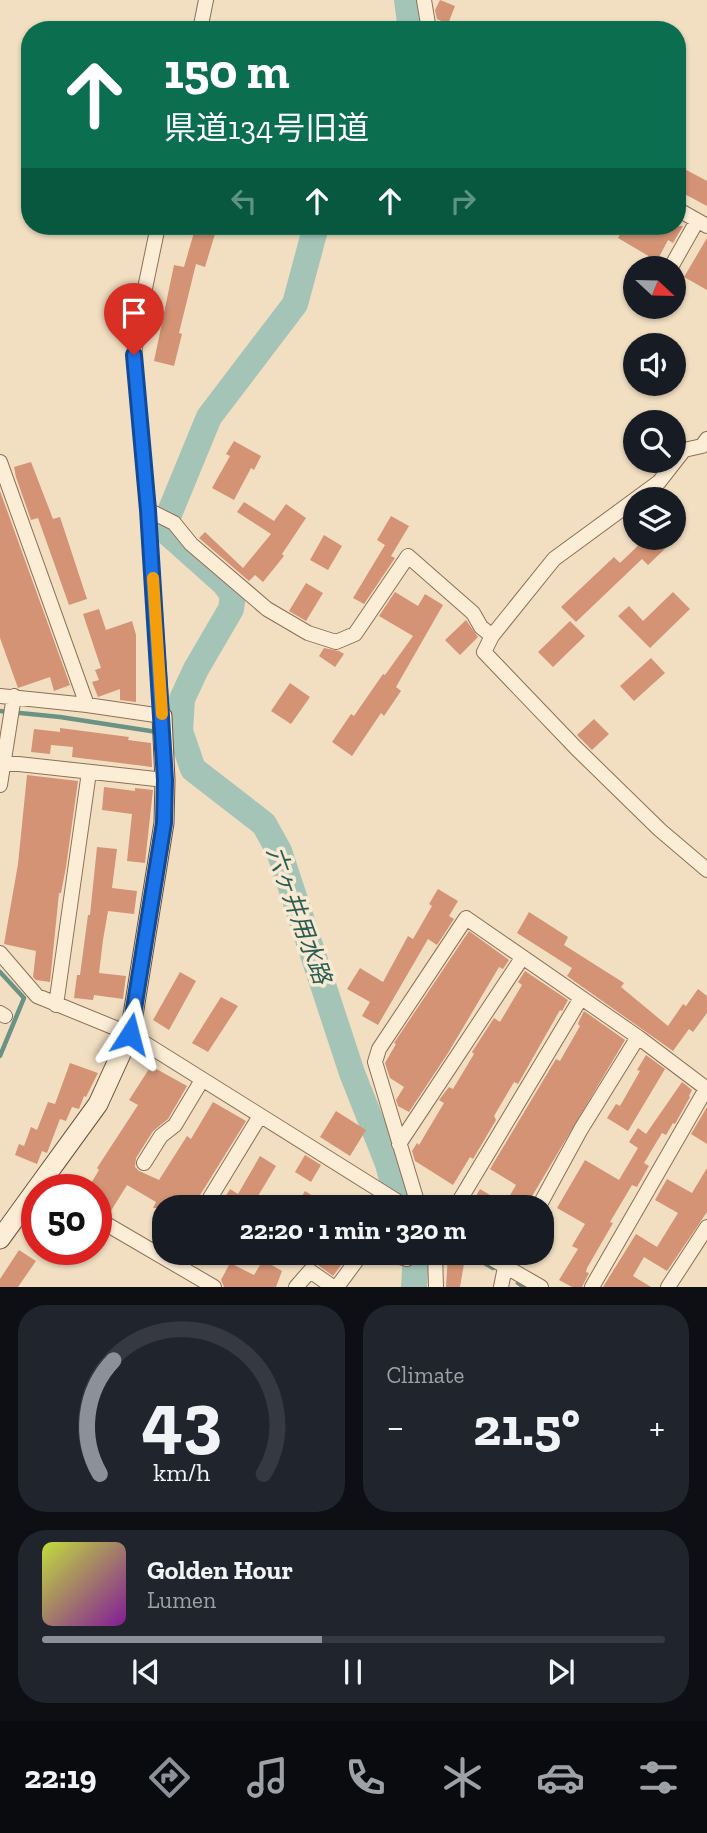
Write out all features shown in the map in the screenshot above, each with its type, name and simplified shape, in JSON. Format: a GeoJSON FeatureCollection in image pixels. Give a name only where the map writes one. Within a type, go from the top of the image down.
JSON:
{"type":"FeatureCollection","features":[{"type":"Feature","properties":{"kind":"main road"},"geometry":{"type":"LineString","coordinates":[[52,1174],[98,1104],[130,1034],[164,823],[162,716]]}},
{"type":"Feature","properties":{"kind":"main road"},"geometry":{"type":"LineString","coordinates":[[0,1239],[21,1214]]}},
{"type":"Feature","properties":{"kind":"street"},"geometry":{"type":"LineString","coordinates":[[202,21],[206,0]]}},
{"type":"Feature","properties":{"kind":"street"},"geometry":{"type":"LineString","coordinates":[[424,0],[428,21]]}},
{"type":"Feature","properties":{"kind":"street"},"geometry":{"type":"LineString","coordinates":[[679,256],[702,223],[686,214]]}},
{"type":"Feature","properties":{"kind":"street"},"geometry":{"type":"LineString","coordinates":[[0,785],[7,700],[88,705],[162,716],[161,516],[134,355],[139,317],[157,235]]}},
{"type":"Feature","properties":{"kind":"street"},"geometry":{"type":"LineString","coordinates":[[707,439],[702,446],[684,450],[659,482],[554,559],[492,636],[484,652],[576,748],[660,830],[707,870]]}},
{"type":"Feature","properties":{"kind":"street"},"geometry":{"type":"LineString","coordinates":[[0,462],[88,705]]}},
{"type":"Feature","properties":{"kind":"street"},"geometry":{"type":"LineString","coordinates":[[161,516],[267,609],[308,633],[336,642],[355,634],[408,555],[473,613],[481,627],[492,636]]}},
{"type":"Feature","properties":{"kind":"street"},"geometry":{"type":"LineString","coordinates":[[1,762],[165,780]]}},
{"type":"Feature","properties":{"kind":"street"},"geometry":{"type":"LineString","coordinates":[[56,1005],[89,772]]}},
{"type":"Feature","properties":{"kind":"street"},"geometry":{"type":"LineString","coordinates":[[415,1195],[375,1062],[379,1049],[466,918],[638,1037],[707,1089],[592,1287]]}},
{"type":"Feature","properties":{"kind":"street"},"geometry":{"type":"LineString","coordinates":[[0,953],[37,996],[130,1034],[343,1166],[379,1195]]}},
{"type":"Feature","properties":{"kind":"street"},"geometry":{"type":"LineString","coordinates":[[399,1144],[522,958]]}},
{"type":"Feature","properties":{"kind":"street"},"geometry":{"type":"LineString","coordinates":[[462,1195],[581,998]]}},
{"type":"Feature","properties":{"kind":"street"},"geometry":{"type":"LineString","coordinates":[[545,1195],[581,1129],[638,1037]]}},
{"type":"Feature","properties":{"kind":"street"},"geometry":{"type":"LineString","coordinates":[[144,1163],[161,1136],[175,1125],[202,1080]]}},
{"type":"Feature","properties":{"kind":"street"},"geometry":{"type":"LineString","coordinates":[[212,1195],[260,1116]]}},
{"type":"Feature","properties":{"kind":"street"},"geometry":{"type":"LineString","coordinates":[[112,1227],[214,1287]]}},
{"type":"Feature","properties":{"kind":"street"},"geometry":{"type":"LineString","coordinates":[[668,1287],[707,1227]]}},
{"type":"Feature","properties":{"kind":"street"},"geometry":{"type":"LineString","coordinates":[[296,1287],[310,1271],[335,1287],[352,1265]]}},
{"type":"Feature","properties":{"kind":"street"},"geometry":{"type":"LineString","coordinates":[[435,1265],[436,1287]]}},
{"type":"Feature","properties":{"kind":"street"},"geometry":{"type":"LineString","coordinates":[[502,1265],[541,1287]]}},
{"type":"Feature","properties":{"kind":"street"},"geometry":{"type":"LineString","coordinates":[[501,1287],[505,1267]]}},
{"type":"Feature","properties":{"kind":"building"},"geometry":{"type":"Polygon","coordinates":[[[440,0],[455,6],[449,21],[437,19],[435,10],[440,0]]]}},
{"type":"Feature","properties":{"kind":"building"},"geometry":{"type":"Polygon","coordinates":[[[686,170],[707,181],[707,206],[686,195],[686,170]]]}},
{"type":"Feature","properties":{"kind":"building"},"geometry":{"type":"Polygon","coordinates":[[[193,235],[215,235],[205,267],[196,264],[174,366],[154,361],[174,265],[184,267],[193,235]]]}},
{"type":"Feature","properties":{"kind":"building"},"geometry":{"type":"Polygon","coordinates":[[[620,235],[678,235],[673,243],[668,240],[660,256],[649,256],[618,238],[620,235]]]}},
{"type":"Feature","properties":{"kind":"building"},"geometry":{"type":"Polygon","coordinates":[[[707,238],[707,290],[686,278],[707,238]]]}},
{"type":"Feature","properties":{"kind":"building"},"geometry":{"type":"Polygon","coordinates":[[[234,441],[261,456],[254,470],[251,468],[234,500],[212,488],[230,456],[226,454],[234,441]]]}},
{"type":"Feature","properties":{"kind":"building"},"geometry":{"type":"Polygon","coordinates":[[[31,462],[53,519],[60,517],[87,599],[69,605],[38,518],[31,520],[14,467],[31,462]]]}},
{"type":"Feature","properties":{"kind":"building"},"geometry":{"type":"Polygon","coordinates":[[[0,491],[70,685],[54,691],[50,677],[18,688],[0,638],[0,491]]]}},
{"type":"Feature","properties":{"kind":"building"},"geometry":{"type":"Polygon","coordinates":[[[244,502],[274,521],[286,504],[306,518],[282,554],[284,556],[263,582],[255,575],[249,581],[199,538],[205,532],[243,568],[271,534],[237,512],[244,502]]]}},
{"type":"Feature","properties":{"kind":"building"},"geometry":{"type":"Polygon","coordinates":[[[391,516],[409,526],[391,556],[395,558],[364,604],[353,598],[385,545],[377,540],[391,516]]]}},
{"type":"Feature","properties":{"kind":"building"},"geometry":{"type":"Polygon","coordinates":[[[324,535],[342,546],[328,570],[310,560],[324,535]]]}},
{"type":"Feature","properties":{"kind":"building"},"geometry":{"type":"Polygon","coordinates":[[[634,550],[664,550],[648,565],[642,559],[576,622],[561,607],[614,557],[620,563],[634,550]]]}},
{"type":"Feature","properties":{"kind":"building"},"geometry":{"type":"Polygon","coordinates":[[[306,583],[323,593],[306,621],[289,611],[306,583]]]}},
{"type":"Feature","properties":{"kind":"building"},"geometry":{"type":"Polygon","coordinates":[[[395,592],[418,606],[425,594],[443,605],[396,687],[401,691],[384,716],[381,713],[352,756],[332,742],[413,636],[379,616],[395,592]]]}},
{"type":"Feature","properties":{"kind":"building"},"geometry":{"type":"Polygon","coordinates":[[[673,592],[690,609],[650,648],[618,616],[629,606],[643,621],[673,592]]]}},
{"type":"Feature","properties":{"kind":"building"},"geometry":{"type":"Polygon","coordinates":[[[99,609],[106,630],[132,621],[136,635],[136,702],[120,700],[120,689],[98,697],[92,682],[99,680],[95,670],[101,668],[83,614],[99,609]]]}},
{"type":"Feature","properties":{"kind":"building"},"geometry":{"type":"Polygon","coordinates":[[[466,620],[478,637],[460,655],[445,640],[466,620]]]}},
{"type":"Feature","properties":{"kind":"building"},"geometry":{"type":"Polygon","coordinates":[[[570,621],[585,636],[553,667],[538,652],[570,621]]]}},
{"type":"Feature","properties":{"kind":"building"},"geometry":{"type":"Polygon","coordinates":[[[324,648],[344,654],[335,667],[319,656],[324,648]]]}},
{"type":"Feature","properties":{"kind":"building"},"geometry":{"type":"Polygon","coordinates":[[[651,658],[665,673],[634,701],[620,686],[651,658]]]}},
{"type":"Feature","properties":{"kind":"building"},"geometry":{"type":"Polygon","coordinates":[[[290,683],[310,697],[291,724],[271,711],[290,683]]]}},
{"type":"Feature","properties":{"kind":"building"},"geometry":{"type":"Polygon","coordinates":[[[594,719],[609,734],[592,750],[577,735],[594,719]]]}},
{"type":"Feature","properties":{"kind":"building"},"geometry":{"type":"Polygon","coordinates":[[[60,728],[129,737],[128,740],[151,743],[152,767],[72,757],[73,747],[51,745],[50,754],[31,752],[34,729],[60,732],[60,728]]]}},
{"type":"Feature","properties":{"kind":"building"},"geometry":{"type":"Polygon","coordinates":[[[27,775],[78,781],[66,867],[59,893],[50,982],[33,977],[36,951],[4,944],[18,864],[27,775]]]}},
{"type":"Feature","properties":{"kind":"building"},"geometry":{"type":"Polygon","coordinates":[[[104,787],[153,790],[145,863],[127,861],[132,814],[102,810],[104,787]]]}},
{"type":"Feature","properties":{"kind":"building"},"geometry":{"type":"Polygon","coordinates":[[[97,847],[117,849],[112,888],[137,891],[134,914],[108,911],[103,940],[99,973],[126,976],[123,999],[94,995],[93,1000],[74,998],[90,915],[97,847]]]}},
{"type":"Feature","properties":{"kind":"building"},"geometry":{"type":"Polygon","coordinates":[[[438,889],[458,901],[449,916],[454,919],[437,945],[428,939],[378,1025],[362,1016],[370,1002],[347,989],[360,968],[383,982],[408,936],[413,939],[432,906],[429,904],[438,889]]]}},
{"type":"Feature","properties":{"kind":"building"},"geometry":{"type":"Polygon","coordinates":[[[529,912],[568,937],[564,945],[624,983],[621,987],[668,1026],[683,1004],[686,1006],[698,989],[707,996],[707,1013],[693,1032],[689,1029],[673,1051],[567,976],[572,968],[517,933],[529,912]]]}},
{"type":"Feature","properties":{"kind":"building"},"geometry":{"type":"Polygon","coordinates":[[[469,931],[509,960],[503,969],[499,967],[409,1112],[398,1106],[396,1100],[404,1087],[390,1078],[385,1063],[396,1044],[394,1043],[469,931]]]}},
{"type":"Feature","properties":{"kind":"building"},"geometry":{"type":"Polygon","coordinates":[[[525,971],[568,1000],[518,1084],[514,1082],[473,1159],[470,1157],[453,1185],[415,1161],[412,1151],[417,1143],[419,1145],[444,1103],[439,1100],[449,1087],[453,1089],[494,1018],[500,1022],[522,985],[518,982],[525,971]]]}},
{"type":"Feature","properties":{"kind":"building"},"geometry":{"type":"Polygon","coordinates":[[[180,972],[196,981],[169,1030],[153,1020],[180,972]]]}},
{"type":"Feature","properties":{"kind":"building"},"geometry":{"type":"Polygon","coordinates":[[[221,997],[238,1006],[208,1052],[192,1043],[221,997]]]}},
{"type":"Feature","properties":{"kind":"building"},"geometry":{"type":"Polygon","coordinates":[[[584,1011],[625,1040],[533,1195],[510,1195],[516,1185],[490,1169],[556,1059],[560,1061],[580,1026],[578,1024],[584,1011]]]}},
{"type":"Feature","properties":{"kind":"building"},"geometry":{"type":"Polygon","coordinates":[[[646,1055],[665,1069],[628,1131],[607,1118],[616,1104],[620,1106],[646,1055]]]}},
{"type":"Feature","properties":{"kind":"building"},"geometry":{"type":"Polygon","coordinates":[[[70,1063],[98,1073],[79,1109],[72,1107],[66,1121],[60,1119],[47,1153],[42,1151],[37,1164],[15,1155],[19,1144],[24,1146],[31,1127],[37,1130],[48,1102],[55,1104],[70,1063]]]}},
{"type":"Feature","properties":{"kind":"building"},"geometry":{"type":"Polygon","coordinates":[[[151,1066],[187,1086],[168,1119],[153,1131],[136,1158],[135,1167],[139,1171],[159,1180],[187,1136],[191,1139],[213,1102],[246,1121],[200,1195],[152,1195],[152,1200],[127,1185],[112,1209],[112,1174],[97,1174],[99,1170],[97,1168],[138,1105],[129,1100],[151,1066]]]}},
{"type":"Feature","properties":{"kind":"building"},"geometry":{"type":"Polygon","coordinates":[[[682,1082],[692,1090],[690,1097],[675,1124],[673,1123],[666,1135],[662,1133],[644,1163],[649,1166],[637,1187],[632,1185],[610,1222],[613,1223],[587,1268],[586,1272],[589,1273],[582,1287],[572,1287],[559,1280],[578,1249],[572,1246],[585,1224],[557,1208],[585,1160],[619,1180],[638,1148],[629,1142],[638,1128],[646,1134],[682,1082]]]}},
{"type":"Feature","properties":{"kind":"building"},"geometry":{"type":"Polygon","coordinates":[[[707,1107],[707,1144],[691,1134],[707,1107]]]}},
{"type":"Feature","properties":{"kind":"building"},"geometry":{"type":"Polygon","coordinates":[[[336,1111],[366,1130],[350,1156],[320,1137],[336,1111]]]}},
{"type":"Feature","properties":{"kind":"building"},"geometry":{"type":"Polygon","coordinates":[[[305,1155],[321,1165],[311,1182],[295,1172],[305,1155]]]}},
{"type":"Feature","properties":{"kind":"building"},"geometry":{"type":"Polygon","coordinates":[[[260,1156],[276,1166],[259,1195],[227,1195],[230,1189],[238,1194],[260,1156]]]}},
{"type":"Feature","properties":{"kind":"building"},"geometry":{"type":"Polygon","coordinates":[[[707,1168],[707,1212],[667,1271],[644,1257],[633,1276],[651,1287],[603,1287],[636,1234],[657,1247],[678,1213],[655,1200],[667,1179],[692,1193],[707,1168]]]}},
{"type":"Feature","properties":{"kind":"building"},"geometry":{"type":"Polygon","coordinates":[[[480,1189],[490,1195],[477,1195],[480,1189]]]}},
{"type":"Feature","properties":{"kind":"building"},"geometry":{"type":"Polygon","coordinates":[[[19,1250],[21,1265],[33,1265],[18,1287],[0,1287],[0,1279],[19,1250]]]}},
{"type":"Feature","properties":{"kind":"building"},"geometry":{"type":"Polygon","coordinates":[[[229,1265],[254,1275],[260,1265],[272,1265],[282,1271],[276,1287],[224,1287],[221,1280],[229,1265]]]}},
{"type":"Feature","properties":{"kind":"building"},"geometry":{"type":"Polygon","coordinates":[[[318,1265],[341,1265],[333,1276],[318,1265]]]}},
{"type":"Feature","properties":{"kind":"building"},"geometry":{"type":"Polygon","coordinates":[[[447,1265],[464,1265],[460,1287],[446,1287],[447,1265]]]}},
{"type":"Feature","properties":{"kind":"waterway","name":"六ヶ井用水路"},"geometry":{"type":"LineString","coordinates":[[407,0],[410,21]]}},
{"type":"Feature","properties":{"kind":"waterway","name":"六ヶ井用水路"},"geometry":{"type":"LineString","coordinates":[[314,235],[295,304],[209,417],[165,524],[168,533],[224,583],[233,595],[231,609],[182,699],[180,731],[193,769],[264,824],[279,851],[352,1073],[388,1164],[396,1195]]}},
{"type":"Feature","properties":{"kind":"waterway"},"geometry":{"type":"LineString","coordinates":[[0,711],[157,732]]}},
{"type":"Feature","properties":{"kind":"waterway"},"geometry":{"type":"LineString","coordinates":[[169,734],[182,735]]}},
{"type":"Feature","properties":{"kind":"waterway"},"geometry":{"type":"LineString","coordinates":[[0,972],[24,998],[0,1056]]}},
{"type":"Feature","properties":{"kind":"waterway","name":"六ヶ井用水路"},"geometry":{"type":"LineString","coordinates":[[414,1287],[415,1265]]}},
{"type":"Feature","properties":{"kind":"waterway"},"geometry":{"type":"LineString","coordinates":[[488,1265],[493,1268]]}},
{"type":"Feature","properties":{"kind":"waterway"},"geometry":{"type":"LineString","coordinates":[[518,1283],[524,1287]]}},
{"type":"Feature","properties":{"kind":"slow traffic"},"geometry":{"type":"LineString","coordinates":[[153,578],[162,714]]}},
{"type":"Feature","properties":{"kind":"route"},"geometry":{"type":"LineString","coordinates":[[130,1034],[164,823],[165,780],[148,510],[134,355]]}}]}
